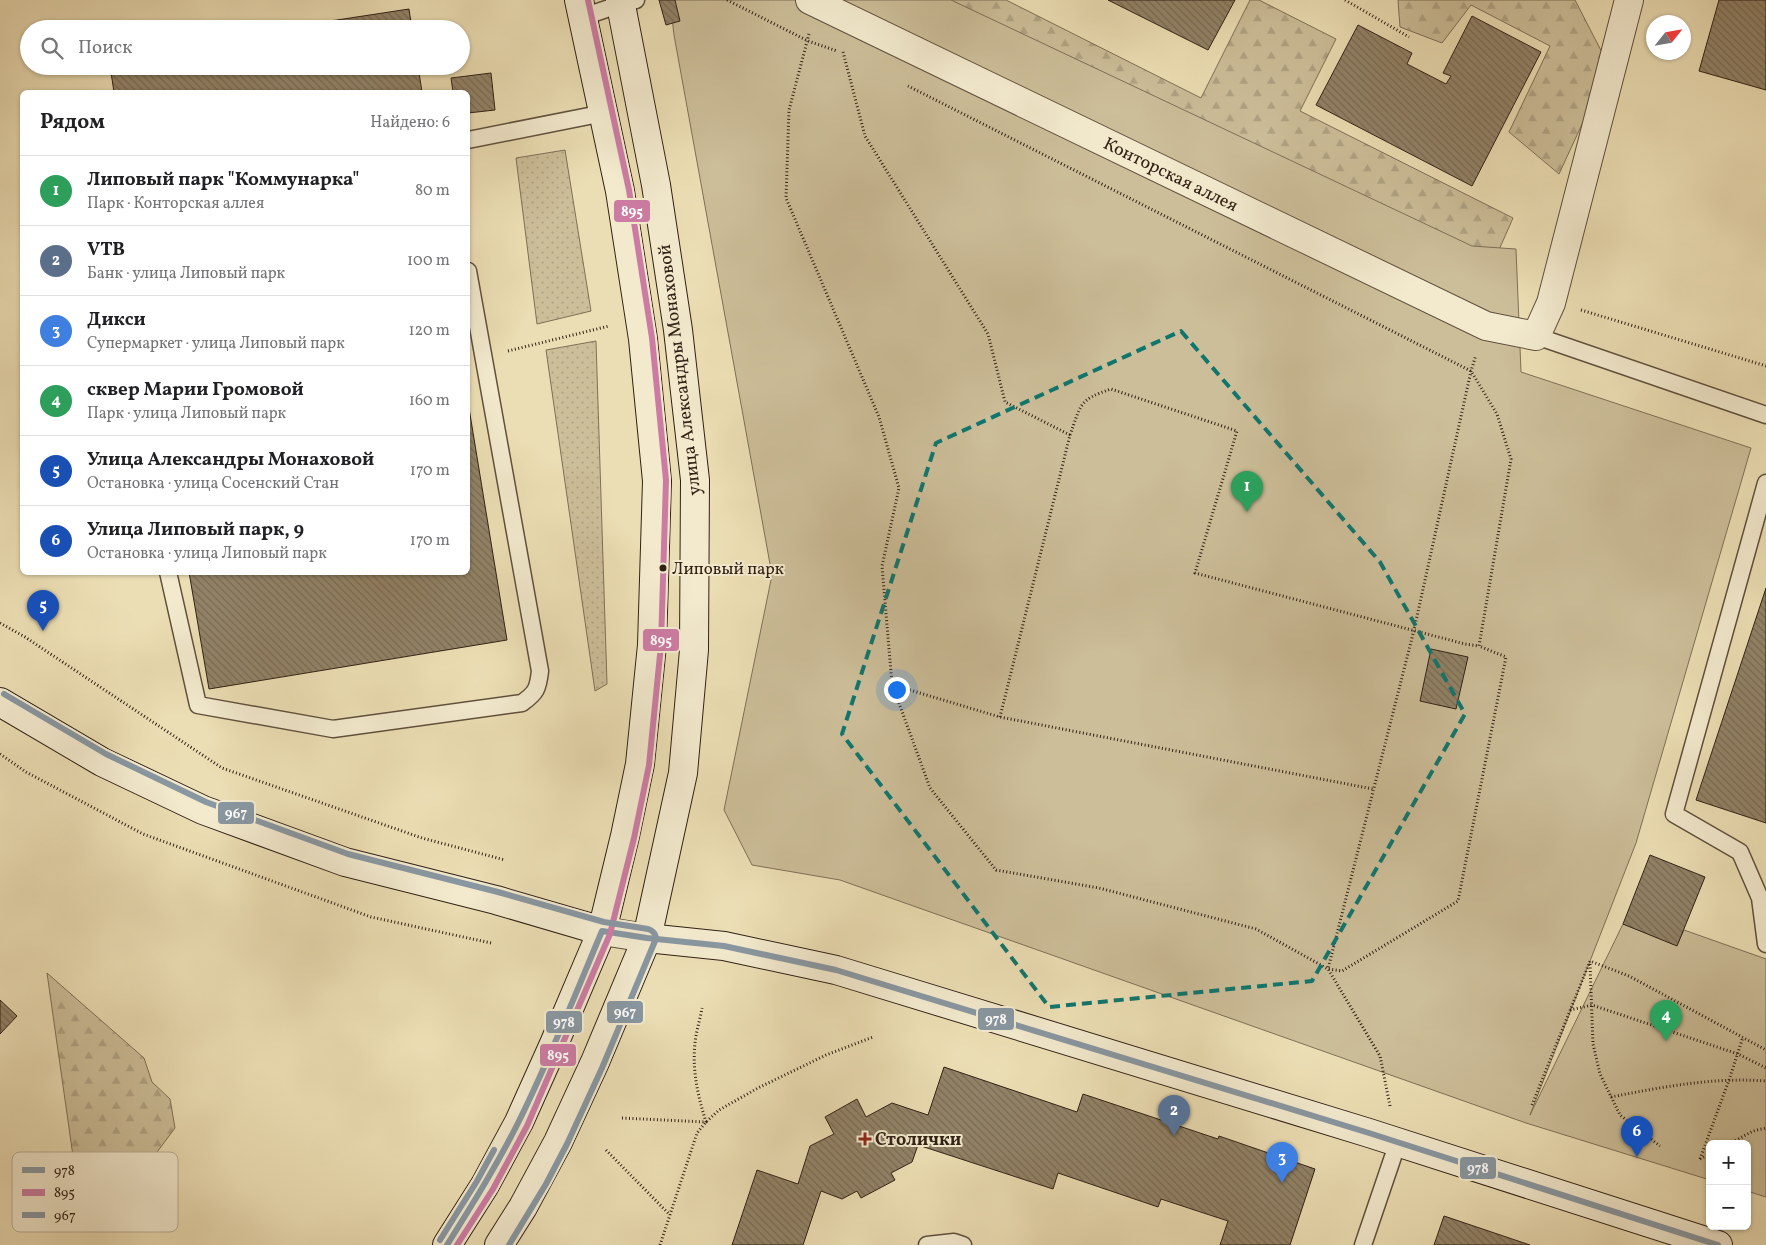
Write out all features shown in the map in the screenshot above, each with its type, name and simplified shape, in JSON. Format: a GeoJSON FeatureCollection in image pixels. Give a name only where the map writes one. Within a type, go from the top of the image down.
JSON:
{"type":"FeatureCollection","features":[{"type":"Feature","properties":{"kind":"street","name":"Конторская аллея"},"geometry":{"type":"LineString","coordinates":[[812,0],[1486,326],[1536,336]]}},
{"type":"Feature","properties":{"kind":"street"},"geometry":{"type":"LineString","coordinates":[[1536,336],[1551,303],[1629,0]]}},
{"type":"Feature","properties":{"kind":"street","name":"улица Александры Монаховой"},"geometry":{"type":"LineString","coordinates":[[499,1245],[523,1207],[558,1142],[595,1062],[647,938],[683,773],[694,650],[694,480],[678,330],[626,1]]}},
{"type":"Feature","properties":{"kind":"street","name":"улица Александры Монаховой"},"geometry":{"type":"LineString","coordinates":[[447,1245],[485,1185],[519,1122],[602,931],[626,836],[640,764],[652,645],[657,481],[643,339],[620,191],[581,8]]}},
{"type":"Feature","properties":{"kind":"street"},"geometry":{"type":"LineString","coordinates":[[0,702],[102,762],[203,810],[345,862],[496,900],[602,931],[724,946],[836,970],[1398,1142],[1718,1245]]}},
{"type":"Feature","properties":{"kind":"lane"},"geometry":{"type":"LineString","coordinates":[[581,8],[626,1]]}},
{"type":"Feature","properties":{"kind":"lane"},"geometry":{"type":"LineString","coordinates":[[470,140],[604,113]]}},
{"type":"Feature","properties":{"kind":"lane"},"geometry":{"type":"LineString","coordinates":[[169,575],[198,705],[333,729],[522,703],[534,694],[540,672],[470,282]]}},
{"type":"Feature","properties":{"kind":"lane"},"geometry":{"type":"LineString","coordinates":[[1536,336],[1766,415]]}},
{"type":"Feature","properties":{"kind":"lane"},"geometry":{"type":"LineString","coordinates":[[1766,483],[1674,814],[1740,852],[1760,898],[1766,944]]}},
{"type":"Feature","properties":{"kind":"lane"},"geometry":{"type":"LineString","coordinates":[[1363,1245],[1398,1142]]}},
{"type":"Feature","properties":{"kind":"lane"},"geometry":{"type":"LineString","coordinates":[[928,1245],[954,1242],[963,1245]]}},
{"type":"Feature","properties":{"kind":"path"},"geometry":{"type":"LineString","coordinates":[[727,0],[808,41],[853,58]]}},
{"type":"Feature","properties":{"kind":"path"},"geometry":{"type":"LineString","coordinates":[[812,0],[808,41],[789,110],[786,198],[879,417],[899,488],[882,566],[892,684],[930,788],[996,870],[1098,888],[1256,929],[1328,969],[1342,971],[1458,901],[1506,657],[1479,646],[1465,644],[1195,574],[1237,431],[1111,389],[1094,395],[1082,404],[1070,435],[1000,717]]}},
{"type":"Feature","properties":{"kind":"path"},"geometry":{"type":"LineString","coordinates":[[1345,0],[1409,37]]}},
{"type":"Feature","properties":{"kind":"path"},"geometry":{"type":"LineString","coordinates":[[840,46],[844,53],[865,136],[988,334],[1005,402],[1070,435]]}},
{"type":"Feature","properties":{"kind":"path"},"geometry":{"type":"LineString","coordinates":[[906,84],[1471,371],[1497,414],[1511,459],[1479,646]]}},
{"type":"Feature","properties":{"kind":"path"},"geometry":{"type":"LineString","coordinates":[[1551,303],[1592,312],[1766,366]]}},
{"type":"Feature","properties":{"kind":"path"},"geometry":{"type":"LineString","coordinates":[[483,357],[609,326]]}},
{"type":"Feature","properties":{"kind":"path"},"geometry":{"type":"LineString","coordinates":[[1398,1142],[1380,1056],[1328,969],[1414,630],[1471,371],[1486,326]]}},
{"type":"Feature","properties":{"kind":"path"},"geometry":{"type":"LineString","coordinates":[[0,623],[25,636],[222,768],[422,838],[505,860]]}},
{"type":"Feature","properties":{"kind":"path"},"geometry":{"type":"LineString","coordinates":[[892,684],[1000,717],[1373,789]]}},
{"type":"Feature","properties":{"kind":"path"},"geometry":{"type":"LineString","coordinates":[[0,754],[26,772],[143,834],[371,917],[492,943]]}},
{"type":"Feature","properties":{"kind":"path"},"geometry":{"type":"LineString","coordinates":[[1590,960],[1593,1044],[1600,1074],[1620,1115],[1660,1146]]}},
{"type":"Feature","properties":{"kind":"path"},"geometry":{"type":"LineString","coordinates":[[1532,1105],[1590,960]]}},
{"type":"Feature","properties":{"kind":"path"},"geometry":{"type":"LineString","coordinates":[[1590,960],[1629,976],[1766,1050]]}},
{"type":"Feature","properties":{"kind":"path"},"geometry":{"type":"LineString","coordinates":[[1570,1010],[1592,1005],[1738,1054],[1766,1068]]}},
{"type":"Feature","properties":{"kind":"path"},"geometry":{"type":"LineString","coordinates":[[702,1008],[695,1042],[694,1059],[697,1088],[706,1122]]}},
{"type":"Feature","properties":{"kind":"path"},"geometry":{"type":"LineString","coordinates":[[660,1245],[698,1133],[706,1122],[719,1110],[790,1072],[873,1036]]}},
{"type":"Feature","properties":{"kind":"path"},"geometry":{"type":"LineString","coordinates":[[1707,1140],[1743,1037]]}},
{"type":"Feature","properties":{"kind":"path"},"geometry":{"type":"LineString","coordinates":[[1611,1097],[1678,1084],[1741,1079],[1766,1081]]}},
{"type":"Feature","properties":{"kind":"path"},"geometry":{"type":"LineString","coordinates":[[622,1118],[706,1122]]}},
{"type":"Feature","properties":{"kind":"path"},"geometry":{"type":"LineString","coordinates":[[1736,1140],[1753,1131],[1766,1128]]}},
{"type":"Feature","properties":{"kind":"path"},"geometry":{"type":"LineString","coordinates":[[1706,1143],[1700,1159],[1706,1156]]}},
{"type":"Feature","properties":{"kind":"path"},"geometry":{"type":"LineString","coordinates":[[606,1150],[670,1215]]}},
{"type":"Feature","properties":{"kind":"highlighted area"},"geometry":{"type":"Polygon","coordinates":[[[1181,331],[1380,562],[1465,714],[1312,981],[1049,1007],[842,734],[936,443],[1181,331]]]}},
{"type":"Feature","properties":{"kind":"green space"},"geometry":{"type":"Polygon","coordinates":[[[670,0],[951,0],[1472,246],[1516,249],[1521,372],[1751,448],[1636,843],[1530,1115],[1623,924],[1677,945],[1684,930],[1766,959],[1766,1197],[1751,1192],[1751,1140],[1706,1140],[1706,1179],[1526,1123],[840,880],[752,865],[724,810],[772,575],[674,35],[670,0]]]}},
{"type":"Feature","properties":{"kind":"green space"},"geometry":{"type":"Polygon","coordinates":[[[898,0],[1006,0],[1201,98],[1250,0],[1259,0],[1336,39],[1300,111],[1513,218],[1484,284],[898,0]]]}},
{"type":"Feature","properties":{"kind":"green space"},"geometry":{"type":"Polygon","coordinates":[[[1398,0],[1575,0],[1609,66],[1559,174],[1509,132],[1550,46],[1471,5],[1442,43],[1400,27],[1398,0]]]}},
{"type":"Feature","properties":{"kind":"green space"},"geometry":{"type":"Polygon","coordinates":[[[565,150],[591,311],[537,324],[516,158],[565,150]]]}},
{"type":"Feature","properties":{"kind":"green space"},"geometry":{"type":"Polygon","coordinates":[[[596,341],[607,684],[595,691],[546,350],[596,341]]]}},
{"type":"Feature","properties":{"kind":"green space"},"geometry":{"type":"Polygon","coordinates":[[[47,973],[144,1058],[152,1082],[170,1099],[175,1128],[157,1152],[72,1152],[47,973]]]}},
{"type":"Feature","properties":{"kind":"building"},"geometry":{"type":"Polygon","coordinates":[[[659,0],[675,0],[680,21],[666,25],[659,0]]]}},
{"type":"Feature","properties":{"kind":"building"},"geometry":{"type":"Polygon","coordinates":[[[1108,0],[1235,0],[1208,50],[1108,0]]]}},
{"type":"Feature","properties":{"kind":"building"},"geometry":{"type":"Polygon","coordinates":[[[1719,0],[1766,0],[1766,90],[1699,71],[1719,0]]]}},
{"type":"Feature","properties":{"kind":"building"},"geometry":{"type":"Polygon","coordinates":[[[409,9],[411,20],[337,20],[409,9]]]}},
{"type":"Feature","properties":{"kind":"building"},"geometry":{"type":"Polygon","coordinates":[[[1472,16],[1541,52],[1472,186],[1316,105],[1358,25],[1412,53],[1407,64],[1446,84],[1451,76],[1443,73],[1472,16]]]}},
{"type":"Feature","properties":{"kind":"building"},"geometry":{"type":"Polygon","coordinates":[[[491,73],[495,110],[470,113],[470,90],[453,90],[451,78],[491,73]]]}},
{"type":"Feature","properties":{"kind":"building"},"geometry":{"type":"Polygon","coordinates":[[[111,75],[419,75],[422,90],[114,90],[111,75]]]}},
{"type":"Feature","properties":{"kind":"building"},"geometry":{"type":"Polygon","coordinates":[[[470,414],[507,640],[209,689],[190,575],[470,575],[470,414]]]}},
{"type":"Feature","properties":{"kind":"building"},"geometry":{"type":"Polygon","coordinates":[[[1766,588],[1766,823],[1696,800],[1766,588]]]}},
{"type":"Feature","properties":{"kind":"building"},"geometry":{"type":"Polygon","coordinates":[[[1431,649],[1468,657],[1456,709],[1420,701],[1431,649]]]}},
{"type":"Feature","properties":{"kind":"building"},"geometry":{"type":"Polygon","coordinates":[[[1650,855],[1705,877],[1677,946],[1623,924],[1650,855]]]}},
{"type":"Feature","properties":{"kind":"building"},"geometry":{"type":"Polygon","coordinates":[[[0,1000],[17,1016],[0,1034],[0,1000]]]}},
{"type":"Feature","properties":{"kind":"building"},"geometry":{"type":"Polygon","coordinates":[[[944,1067],[1077,1112],[1083,1094],[1218,1139],[1219,1136],[1315,1169],[1290,1245],[1220,1245],[1228,1221],[1161,1199],[1158,1207],[1058,1173],[1053,1189],[918,1145],[912,1162],[891,1173],[895,1180],[861,1198],[857,1191],[842,1199],[821,1191],[803,1245],[732,1245],[757,1170],[798,1184],[810,1146],[834,1134],[825,1117],[857,1099],[866,1117],[892,1103],[928,1115],[944,1067]]]}},
{"type":"Feature","properties":{"kind":"building"},"geometry":{"type":"Polygon","coordinates":[[[1444,1216],[1530,1245],[1434,1245],[1444,1216]]]}},
{"type":"Feature","properties":{"kind":"transit line","name":"895"},"geometry":{"type":"LineString","coordinates":[[457,1245],[493,1189],[527,1126],[610,934],[634,838],[649,765],[661,645],[666,480],[652,338],[629,190],[588,0]]}},
{"type":"Feature","properties":{"kind":"transit line","name":"967"},"geometry":{"type":"LineString","coordinates":[[4,694],[106,754],[206,802],[348,854],[498,892],[604,922],[648,929],[653,932],[656,937],[655,941],[602,1068],[567,1144],[546,1184],[509,1245]]}},
{"type":"Feature","properties":{"kind":"transit line","name":"978"},"geometry":{"type":"LineString","coordinates":[[447,1245],[493,1170],[518,1123],[551,1052],[602,931],[724,946],[836,970],[1369,1133],[1718,1245]]}},
{"type":"Feature","properties":{"kind":"transit line","name":"967"},"geometry":{"type":"LineString","coordinates":[[440,1240],[494,1150]]}},
{"type":"Feature","properties":{"kind":"place","name":"Липовый парк \"Коммунарка\""},"geometry":{"type":"Point","coordinates":[1247,512]}},
{"type":"Feature","properties":{"kind":"place","name":"Липовый парк"},"geometry":{"type":"Point","coordinates":[663,568]}},
{"type":"Feature","properties":{"kind":"place","name":"Улица Александры Монаховой"},"geometry":{"type":"Point","coordinates":[43,631]}},
{"type":"Feature","properties":{"kind":"place","name":"сквер Марии Громовой"},"geometry":{"type":"Point","coordinates":[1666,1041]}},
{"type":"Feature","properties":{"kind":"place","name":"VTB"},"geometry":{"type":"Point","coordinates":[1174,1136]}},
{"type":"Feature","properties":{"kind":"place","name":"Столички"},"geometry":{"type":"Point","coordinates":[865,1139]}},
{"type":"Feature","properties":{"kind":"place","name":"Улица Липовый парк, 9"},"geometry":{"type":"Point","coordinates":[1637,1157]}},
{"type":"Feature","properties":{"kind":"place","name":"Дикси"},"geometry":{"type":"Point","coordinates":[1282,1183]}}]}
